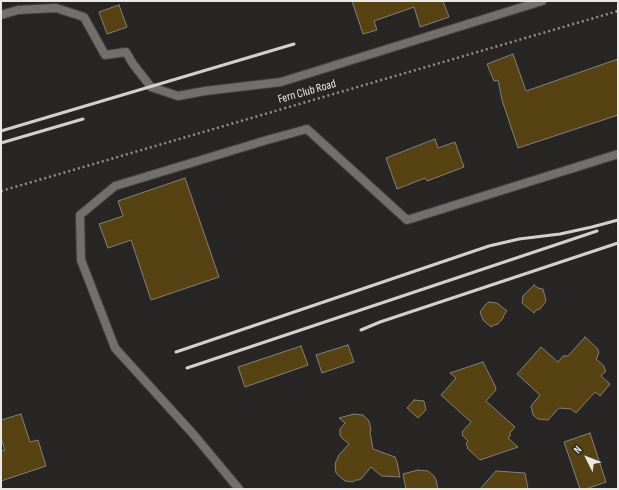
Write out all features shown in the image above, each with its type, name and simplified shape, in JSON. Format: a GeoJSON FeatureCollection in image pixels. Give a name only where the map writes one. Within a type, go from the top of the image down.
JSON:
{"type":"FeatureCollection","features":[{"type":"Feature","properties":{"kind":"lane"},"geometry":{"type":"LineString","coordinates":[[1,15],[18,10],[56,8],[84,17],[105,55],[126,52],[133,64],[151,87],[178,96],[205,91],[281,82],[542,1]]}},
{"type":"Feature","properties":{"kind":"lane"},"geometry":{"type":"LineString","coordinates":[[239,489],[194,435],[114,348],[81,260],[80,215],[115,186],[307,129],[407,220],[618,154]]}},
{"type":"Feature","properties":{"kind":"path","name":"Fern Club Road"},"geometry":{"type":"LineString","coordinates":[[1,191],[618,11]]}},
{"type":"Feature","properties":{"kind":"building"},"geometry":{"type":"Polygon","coordinates":[[[352,1],[443,1],[449,17],[420,27],[414,7],[374,21],[377,30],[363,34],[352,1]]]}},
{"type":"Feature","properties":{"kind":"building"},"geometry":{"type":"Polygon","coordinates":[[[119,5],[127,27],[107,34],[99,12],[119,5]]]}},
{"type":"Feature","properties":{"kind":"building"},"geometry":{"type":"Polygon","coordinates":[[[513,54],[526,91],[618,59],[618,115],[518,148],[502,100],[498,80],[494,81],[487,64],[513,54]]]}},
{"type":"Feature","properties":{"kind":"building"},"geometry":{"type":"Polygon","coordinates":[[[435,139],[438,148],[455,142],[464,167],[427,181],[425,178],[397,189],[386,158],[435,139]]]}},
{"type":"Feature","properties":{"kind":"building"},"geometry":{"type":"Polygon","coordinates":[[[185,178],[219,277],[151,300],[131,240],[108,248],[99,224],[123,216],[118,201],[185,178]]]}},
{"type":"Feature","properties":{"kind":"building"},"geometry":{"type":"Polygon","coordinates":[[[534,285],[543,289],[546,301],[540,309],[536,310],[534,313],[522,303],[523,296],[534,285]]]}},
{"type":"Feature","properties":{"kind":"building"},"geometry":{"type":"Polygon","coordinates":[[[489,302],[497,303],[507,311],[498,324],[491,327],[483,320],[480,312],[489,302]]]}},
{"type":"Feature","properties":{"kind":"building"},"geometry":{"type":"Polygon","coordinates":[[[585,337],[598,349],[599,353],[596,359],[604,366],[606,371],[601,376],[610,384],[600,396],[595,392],[576,413],[571,409],[559,408],[548,420],[538,419],[533,415],[531,406],[540,395],[517,374],[541,347],[558,362],[563,356],[568,356],[585,337]]]}},
{"type":"Feature","properties":{"kind":"building"},"geometry":{"type":"Polygon","coordinates":[[[348,345],[354,362],[322,373],[316,355],[348,345]]]}},
{"type":"Feature","properties":{"kind":"building"},"geometry":{"type":"Polygon","coordinates":[[[301,346],[308,365],[245,387],[238,367],[301,346]]]}},
{"type":"Feature","properties":{"kind":"building"},"geometry":{"type":"Polygon","coordinates":[[[483,362],[496,390],[486,401],[515,427],[509,434],[511,435],[508,438],[518,447],[480,460],[467,448],[468,447],[466,444],[468,441],[462,435],[462,432],[471,422],[441,395],[456,378],[450,373],[483,362]]]}},
{"type":"Feature","properties":{"kind":"building"},"geometry":{"type":"Polygon","coordinates":[[[414,400],[424,401],[426,410],[418,418],[407,408],[414,400]]]}},
{"type":"Feature","properties":{"kind":"building"},"geometry":{"type":"Polygon","coordinates":[[[21,414],[30,442],[38,440],[46,466],[1,481],[1,451],[5,450],[1,438],[1,420],[21,414]]]}},
{"type":"Feature","properties":{"kind":"building"},"geometry":{"type":"Polygon","coordinates":[[[354,414],[363,415],[369,421],[373,449],[395,457],[400,477],[382,476],[371,467],[362,478],[353,482],[345,481],[336,473],[335,466],[338,456],[349,444],[340,435],[340,429],[345,423],[339,418],[354,414]]]}},
{"type":"Feature","properties":{"kind":"building"},"geometry":{"type":"Polygon","coordinates":[[[590,433],[606,482],[586,489],[580,489],[564,442],[590,433]]]}},
{"type":"Feature","properties":{"kind":"building"},"geometry":{"type":"Polygon","coordinates":[[[418,470],[428,471],[434,476],[438,489],[406,489],[403,474],[418,470]]]}},
{"type":"Feature","properties":{"kind":"building"},"geometry":{"type":"Polygon","coordinates":[[[496,471],[525,473],[528,489],[480,489],[496,471]]]}},
{"type":"Feature","properties":{"kind":"railway"},"geometry":{"type":"LineString","coordinates":[[1,131],[294,44]]}},
{"type":"Feature","properties":{"kind":"railway"},"geometry":{"type":"LineString","coordinates":[[1,143],[83,119]]}},
{"type":"Feature","properties":{"kind":"railway"},"geometry":{"type":"LineString","coordinates":[[176,352],[489,246],[519,239],[560,234],[618,220]]}},
{"type":"Feature","properties":{"kind":"railway"},"geometry":{"type":"LineString","coordinates":[[187,368],[597,231]]}},
{"type":"Feature","properties":{"kind":"railway"},"geometry":{"type":"LineString","coordinates":[[361,330],[380,322],[618,243]]}}]}
